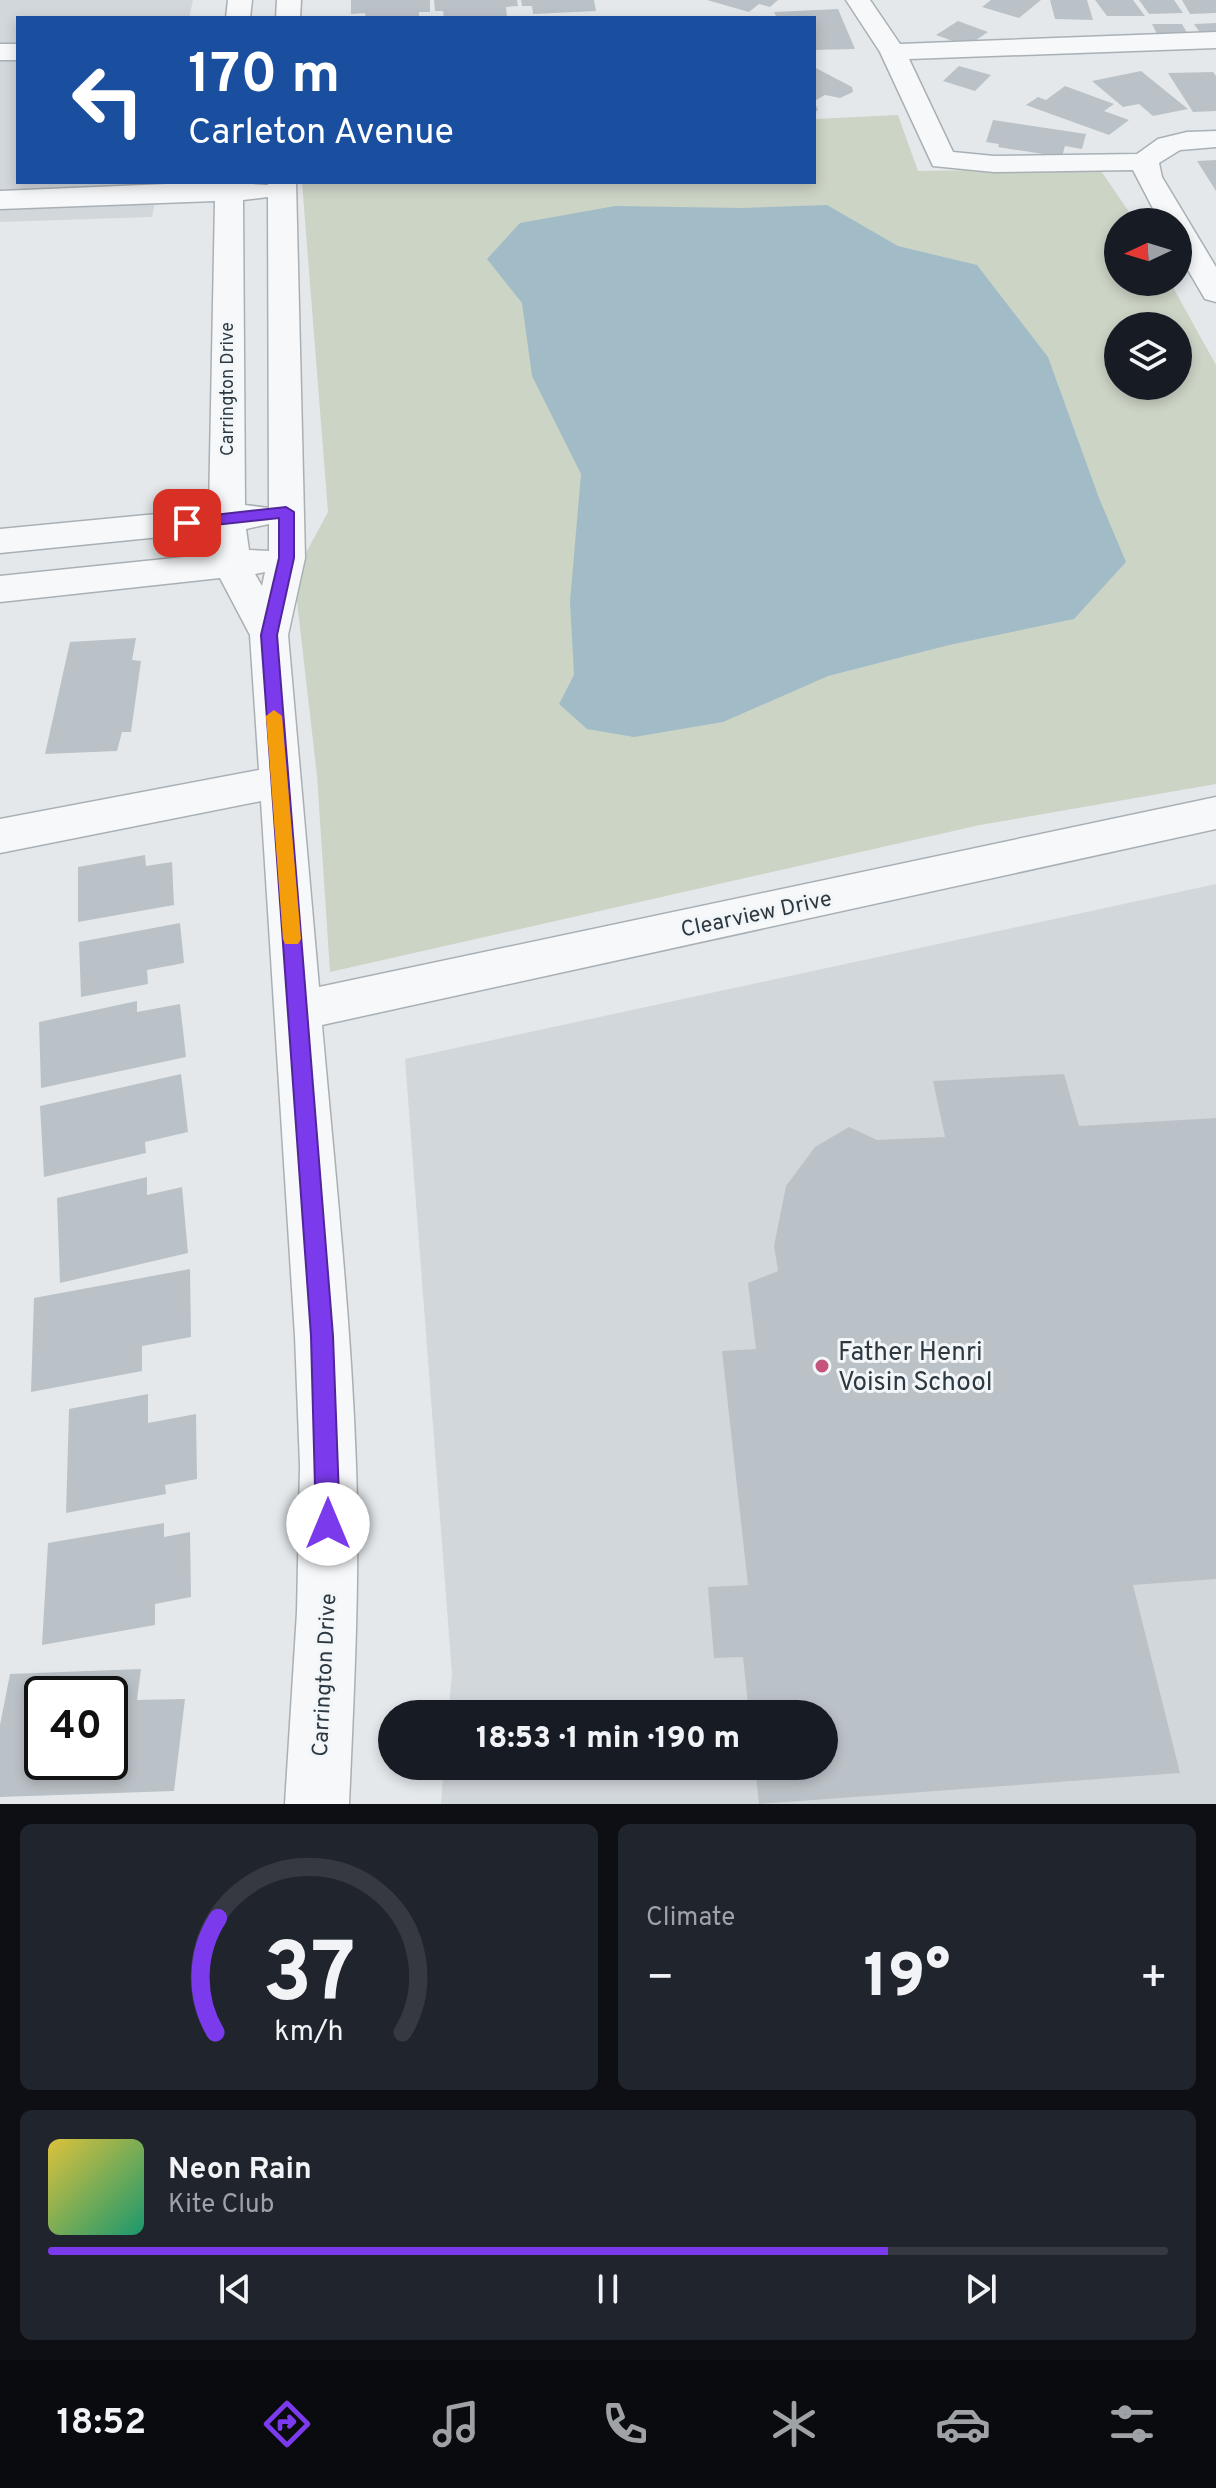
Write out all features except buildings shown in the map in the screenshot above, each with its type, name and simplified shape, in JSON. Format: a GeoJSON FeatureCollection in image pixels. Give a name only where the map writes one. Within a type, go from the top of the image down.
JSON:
{"type":"FeatureCollection","features":[{"type":"Feature","properties":{"kind":"street"},"geometry":{"type":"LineString","coordinates":[[858,0],[893,52],[943,160],[994,164],[1145,162]]}},
{"type":"Feature","properties":{"kind":"street"},"geometry":{"type":"LineString","coordinates":[[893,52],[1216,40]]}},
{"type":"Feature","properties":{"kind":"street"},"geometry":{"type":"LineString","coordinates":[[1167,208],[1148,177],[1145,162],[1150,154],[1172,144],[1216,139]]}},
{"type":"Feature","properties":{"kind":"street"},"geometry":{"type":"LineString","coordinates":[[0,200],[282,186]]}},
{"type":"Feature","properties":{"kind":"street","name":"Carrington Drive"},"geometry":{"type":"LineString","coordinates":[[282,186],[287,558],[269,635],[322,1336],[328,1466],[327,1612],[317,1804]]}},
{"type":"Feature","properties":{"kind":"street","name":"Carrington Drive"},"geometry":{"type":"LineString","coordinates":[[229,187],[227,519],[232,565],[269,635]]}},
{"type":"Feature","properties":{"kind":"street"},"geometry":{"type":"LineString","coordinates":[[1192,252],[1216,293]]}},
{"type":"Feature","properties":{"kind":"street"},"geometry":{"type":"LineString","coordinates":[[0,541],[286,512]]}},
{"type":"Feature","properties":{"kind":"street"},"geometry":{"type":"LineString","coordinates":[[0,589],[287,558]]}},
{"type":"Feature","properties":{"kind":"street"},"geometry":{"type":"LineString","coordinates":[[0,836],[278,782]]}},
{"type":"Feature","properties":{"kind":"street","name":"Clearview Drive"},"geometry":{"type":"LineString","coordinates":[[297,1011],[1216,813]]}},
{"type":"Feature","properties":{"kind":"shaded area"},"geometry":{"type":"Polygon","coordinates":[[[0,0],[193,0],[189,16],[16,16],[16,184],[159,184],[152,217],[0,222],[0,0]]]}},
{"type":"Feature","properties":{"kind":"shaded area"},"geometry":{"type":"Polygon","coordinates":[[[898,115],[918,171],[1099,168],[1126,208],[1104,208],[1104,296],[1178,296],[1187,312],[1104,312],[1104,400],[1192,400],[1192,322],[1216,365],[1216,784],[980,825],[330,972],[317,776],[294,575],[328,512],[302,184],[816,184],[816,119],[898,115]]]}},
{"type":"Feature","properties":{"kind":"shaded area","name":"Father Henri Voisin School"},"geometry":{"type":"Polygon","coordinates":[[[1216,884],[1216,1804],[441,1804],[443,1780],[838,1780],[838,1700],[449,1700],[452,1674],[405,1059],[1216,884]]]}},
{"type":"Feature","properties":{"kind":"water"},"geometry":{"type":"Polygon","coordinates":[[[827,205],[898,246],[977,265],[1048,357],[1099,498],[1126,562],[1074,619],[949,645],[828,676],[723,722],[634,737],[587,729],[559,704],[574,675],[570,602],[581,474],[532,376],[522,303],[487,259],[520,223],[615,206],[741,208],[827,205]]]}},
{"type":"Feature","properties":{"kind":"slow traffic"},"geometry":{"type":"LineString","coordinates":[[274,716],[292,939]]}},
{"type":"Feature","properties":{"kind":"place","name":"Father Henri Voisin School"},"geometry":{"type":"Point","coordinates":[822,1366]}},
{"type":"Feature","properties":{"kind":"route"},"geometry":{"type":"LineString","coordinates":[[187,523],[286,512],[287,558],[269,635],[322,1336],[328,1524]]}}]}
